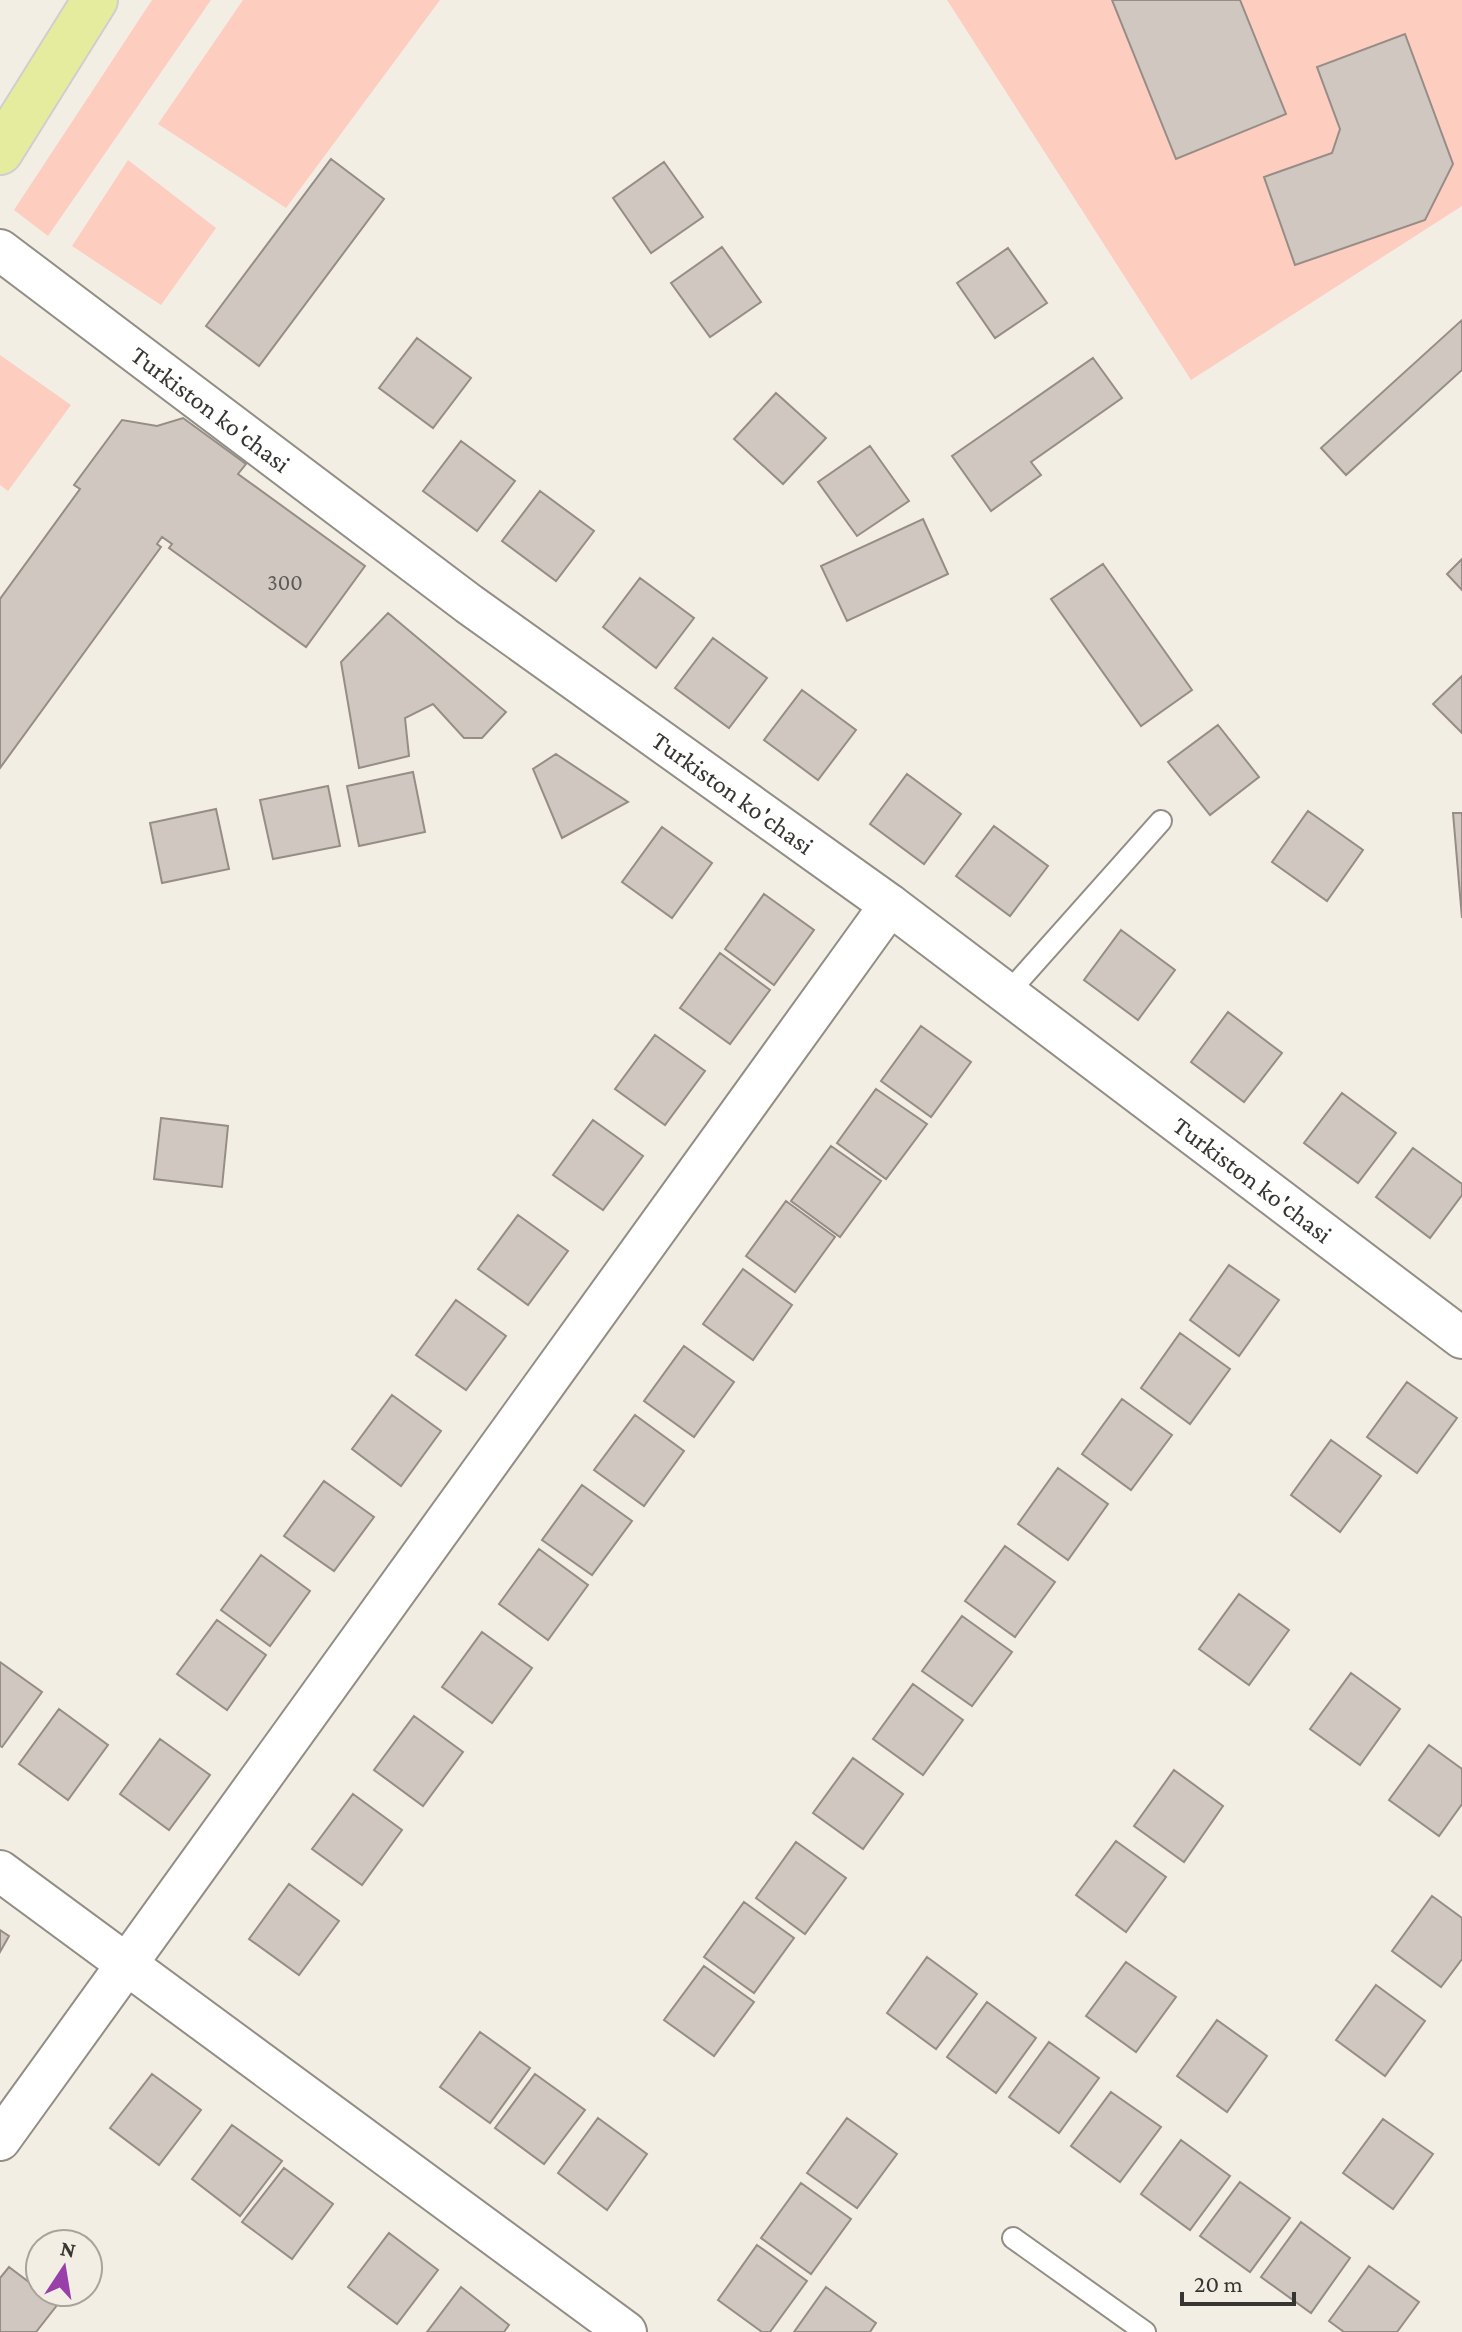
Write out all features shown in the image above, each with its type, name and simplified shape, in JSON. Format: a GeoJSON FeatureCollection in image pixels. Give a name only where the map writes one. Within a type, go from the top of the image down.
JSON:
{"type":"FeatureCollection","features":[{"type":"Feature","properties":{"kind":"main road"},"geometry":{"type":"LineString","coordinates":[[0,152],[95,0]]}},
{"type":"Feature","properties":{"kind":"street","name":"Turkiston ko'chasi"},"geometry":{"type":"LineString","coordinates":[[0,250],[469,604],[890,905],[1462,1338]]}},
{"type":"Feature","properties":{"kind":"street"},"geometry":{"type":"LineString","coordinates":[[0,2140],[890,905]]}},
{"type":"Feature","properties":{"kind":"street"},"geometry":{"type":"LineString","coordinates":[[0,1871],[626,2332]]}},
{"type":"Feature","properties":{"kind":"lane"},"geometry":{"type":"LineString","coordinates":[[1007,994],[1161,821]]}},
{"type":"Feature","properties":{"kind":"lane"},"geometry":{"type":"LineString","coordinates":[[1013,2238],[1145,2332]]}},
{"type":"Feature","properties":{"kind":"shaded area"},"geometry":{"type":"Polygon","coordinates":[[[152,0],[211,0],[48,236],[14,210],[152,0]]]}},
{"type":"Feature","properties":{"kind":"shaded area"},"geometry":{"type":"Polygon","coordinates":[[[243,0],[440,0],[286,208],[158,124],[243,0]]]}},
{"type":"Feature","properties":{"kind":"shaded area"},"geometry":{"type":"Polygon","coordinates":[[[947,0],[1462,0],[1462,206],[1191,380],[947,0]]]}},
{"type":"Feature","properties":{"kind":"shaded area"},"geometry":{"type":"Polygon","coordinates":[[[128,160],[216,228],[161,305],[72,246],[128,160]]]}},
{"type":"Feature","properties":{"kind":"shaded area"},"geometry":{"type":"Polygon","coordinates":[[[0,355],[71,405],[8,491],[0,485],[0,355]]]}},
{"type":"Feature","properties":{"kind":"building"},"geometry":{"type":"Polygon","coordinates":[[[1112,0],[1240,0],[1286,114],[1176,159],[1112,0]]]}},
{"type":"Feature","properties":{"kind":"building"},"geometry":{"type":"Polygon","coordinates":[[[1405,34],[1453,164],[1425,220],[1295,265],[1264,177],[1332,153],[1340,129],[1317,67],[1405,34]]]}},
{"type":"Feature","properties":{"kind":"building"},"geometry":{"type":"Polygon","coordinates":[[[331,159],[384,199],[259,366],[206,326],[331,159]]]}},
{"type":"Feature","properties":{"kind":"building"},"geometry":{"type":"Polygon","coordinates":[[[664,162],[703,217],[651,253],[613,198],[664,162]]]}},
{"type":"Feature","properties":{"kind":"building"},"geometry":{"type":"Polygon","coordinates":[[[722,247],[761,302],[710,337],[671,283],[722,247]]]}},
{"type":"Feature","properties":{"kind":"building"},"geometry":{"type":"Polygon","coordinates":[[[1008,248],[1047,303],[995,338],[957,283],[1008,248]]]}},
{"type":"Feature","properties":{"kind":"building"},"geometry":{"type":"Polygon","coordinates":[[[1462,320],[1462,370],[1346,475],[1321,448],[1462,320]]]}},
{"type":"Feature","properties":{"kind":"building"},"geometry":{"type":"Polygon","coordinates":[[[417,338],[471,378],[433,428],[379,388],[417,338]]]}},
{"type":"Feature","properties":{"kind":"building"},"geometry":{"type":"Polygon","coordinates":[[[1093,358],[1122,398],[1031,462],[1041,475],[991,511],[952,456],[1093,358]]]}},
{"type":"Feature","properties":{"kind":"building"},"geometry":{"type":"Polygon","coordinates":[[[776,393],[826,438],[783,484],[734,439],[776,393]]]}},
{"type":"Feature","properties":{"kind":"building"},"geometry":{"type":"Polygon","coordinates":[[[183,418],[246,464],[238,474],[365,566],[306,647],[169,548],[172,544],[162,537],[157,544],[161,547],[0,768],[0,599],[80,489],[74,485],[122,420],[157,426],[183,418]]]}},
{"type":"Feature","properties":{"kind":"building"},"geometry":{"type":"Polygon","coordinates":[[[461,441],[515,481],[477,531],[423,491],[461,441]]]}},
{"type":"Feature","properties":{"kind":"building"},"geometry":{"type":"Polygon","coordinates":[[[870,446],[909,501],[857,536],[818,482],[870,446]]]}},
{"type":"Feature","properties":{"kind":"building"},"geometry":{"type":"Polygon","coordinates":[[[540,491],[594,531],[556,581],[502,541],[540,491]]]}},
{"type":"Feature","properties":{"kind":"building"},"geometry":{"type":"Polygon","coordinates":[[[923,519],[948,574],[847,621],[821,566],[923,519]]]}},
{"type":"Feature","properties":{"kind":"building"},"geometry":{"type":"Polygon","coordinates":[[[1462,559],[1462,590],[1447,574],[1462,559]]]}},
{"type":"Feature","properties":{"kind":"building"},"geometry":{"type":"Polygon","coordinates":[[[1103,564],[1192,690],[1141,726],[1051,599],[1103,564]]]}},
{"type":"Feature","properties":{"kind":"building"},"geometry":{"type":"Polygon","coordinates":[[[640,578],[694,618],[656,668],[603,627],[640,578]]]}},
{"type":"Feature","properties":{"kind":"building"},"geometry":{"type":"Polygon","coordinates":[[[388,613],[506,712],[482,738],[464,738],[433,704],[405,718],[409,756],[359,768],[341,662],[388,613]]]}},
{"type":"Feature","properties":{"kind":"building"},"geometry":{"type":"Polygon","coordinates":[[[713,638],[767,678],[729,728],[675,688],[713,638]]]}},
{"type":"Feature","properties":{"kind":"building"},"geometry":{"type":"Polygon","coordinates":[[[1462,676],[1462,733],[1433,704],[1462,676]]]}},
{"type":"Feature","properties":{"kind":"building"},"geometry":{"type":"Polygon","coordinates":[[[802,690],[856,730],[818,780],[764,740],[802,690]]]}},
{"type":"Feature","properties":{"kind":"building"},"geometry":{"type":"Polygon","coordinates":[[[1218,725],[1259,777],[1210,815],[1168,762],[1218,725]]]}},
{"type":"Feature","properties":{"kind":"building"},"geometry":{"type":"Polygon","coordinates":[[[556,754],[628,802],[562,838],[533,769],[556,754]]]}},
{"type":"Feature","properties":{"kind":"building"},"geometry":{"type":"Polygon","coordinates":[[[413,772],[425,832],[359,846],[347,786],[413,772]]]}},
{"type":"Feature","properties":{"kind":"building"},"geometry":{"type":"Polygon","coordinates":[[[907,774],[961,814],[924,864],[870,824],[907,774]]]}},
{"type":"Feature","properties":{"kind":"building"},"geometry":{"type":"Polygon","coordinates":[[[328,786],[340,846],[273,859],[260,800],[328,786]]]}},
{"type":"Feature","properties":{"kind":"building"},"geometry":{"type":"Polygon","coordinates":[[[216,809],[229,869],[162,883],[150,823],[216,809]]]}},
{"type":"Feature","properties":{"kind":"building"},"geometry":{"type":"Polygon","coordinates":[[[1308,811],[1363,850],[1327,901],[1272,862],[1308,811]]]}},
{"type":"Feature","properties":{"kind":"building"},"geometry":{"type":"Polygon","coordinates":[[[1453,813],[1462,813],[1462,918],[1453,813]]]}},
{"type":"Feature","properties":{"kind":"building"},"geometry":{"type":"Polygon","coordinates":[[[994,826],[1048,866],[1010,916],[956,876],[994,826]]]}},
{"type":"Feature","properties":{"kind":"building"},"geometry":{"type":"Polygon","coordinates":[[[662,827],[712,863],[672,918],[622,882],[662,827]]]}},
{"type":"Feature","properties":{"kind":"building"},"geometry":{"type":"Polygon","coordinates":[[[764,894],[814,930],[774,985],[725,949],[764,894]]]}},
{"type":"Feature","properties":{"kind":"building"},"geometry":{"type":"Polygon","coordinates":[[[1121,930],[1175,970],[1138,1020],[1084,980],[1121,930]]]}},
{"type":"Feature","properties":{"kind":"building"},"geometry":{"type":"Polygon","coordinates":[[[720,953],[770,990],[730,1044],[680,1008],[720,953]]]}},
{"type":"Feature","properties":{"kind":"building"},"geometry":{"type":"Polygon","coordinates":[[[1228,1012],[1282,1053],[1244,1102],[1191,1062],[1228,1012]]]}},
{"type":"Feature","properties":{"kind":"building"},"geometry":{"type":"Polygon","coordinates":[[[921,1026],[971,1062],[931,1117],[881,1081],[921,1026]]]}},
{"type":"Feature","properties":{"kind":"building"},"geometry":{"type":"Polygon","coordinates":[[[655,1035],[705,1071],[665,1125],[615,1089],[655,1035]]]}},
{"type":"Feature","properties":{"kind":"building"},"geometry":{"type":"Polygon","coordinates":[[[876,1089],[927,1124],[886,1179],[837,1143],[876,1089]]]}},
{"type":"Feature","properties":{"kind":"building"},"geometry":{"type":"Polygon","coordinates":[[[1342,1093],[1396,1133],[1358,1183],[1304,1143],[1342,1093]]]}},
{"type":"Feature","properties":{"kind":"building"},"geometry":{"type":"Polygon","coordinates":[[[161,1118],[228,1126],[222,1187],[154,1179],[161,1118]]]}},
{"type":"Feature","properties":{"kind":"building"},"geometry":{"type":"Polygon","coordinates":[[[593,1120],[643,1156],[603,1210],[553,1175],[593,1120]]]}},
{"type":"Feature","properties":{"kind":"building"},"geometry":{"type":"Polygon","coordinates":[[[831,1146],[881,1181],[840,1237],[791,1201],[831,1146]]]}},
{"type":"Feature","properties":{"kind":"building"},"geometry":{"type":"Polygon","coordinates":[[[1413,1148],[1462,1184],[1462,1195],[1430,1238],[1376,1197],[1413,1148]]]}},
{"type":"Feature","properties":{"kind":"building"},"geometry":{"type":"Polygon","coordinates":[[[786,1201],[835,1237],[795,1292],[746,1256],[786,1201]]]}},
{"type":"Feature","properties":{"kind":"building"},"geometry":{"type":"Polygon","coordinates":[[[518,1215],[568,1251],[528,1305],[478,1269],[518,1215]]]}},
{"type":"Feature","properties":{"kind":"building"},"geometry":{"type":"Polygon","coordinates":[[[1229,1265],[1279,1300],[1239,1356],[1190,1320],[1229,1265]]]}},
{"type":"Feature","properties":{"kind":"building"},"geometry":{"type":"Polygon","coordinates":[[[743,1269],[792,1305],[753,1360],[703,1324],[743,1269]]]}},
{"type":"Feature","properties":{"kind":"building"},"geometry":{"type":"Polygon","coordinates":[[[456,1300],[506,1336],[466,1390],[416,1355],[456,1300]]]}},
{"type":"Feature","properties":{"kind":"building"},"geometry":{"type":"Polygon","coordinates":[[[1180,1333],[1230,1369],[1190,1424],[1141,1388],[1180,1333]]]}},
{"type":"Feature","properties":{"kind":"building"},"geometry":{"type":"Polygon","coordinates":[[[684,1346],[734,1382],[694,1437],[644,1401],[684,1346]]]}},
{"type":"Feature","properties":{"kind":"building"},"geometry":{"type":"Polygon","coordinates":[[[1407,1382],[1457,1418],[1417,1473],[1367,1437],[1407,1382]]]}},
{"type":"Feature","properties":{"kind":"building"},"geometry":{"type":"Polygon","coordinates":[[[392,1395],[441,1431],[401,1486],[352,1449],[392,1395]]]}},
{"type":"Feature","properties":{"kind":"building"},"geometry":{"type":"Polygon","coordinates":[[[1122,1399],[1172,1435],[1131,1490],[1082,1454],[1122,1399]]]}},
{"type":"Feature","properties":{"kind":"building"},"geometry":{"type":"Polygon","coordinates":[[[635,1415],[684,1451],[644,1506],[594,1470],[635,1415]]]}},
{"type":"Feature","properties":{"kind":"building"},"geometry":{"type":"Polygon","coordinates":[[[1331,1440],[1381,1476],[1340,1532],[1291,1495],[1331,1440]]]}},
{"type":"Feature","properties":{"kind":"building"},"geometry":{"type":"Polygon","coordinates":[[[1058,1468],[1108,1504],[1068,1560],[1018,1524],[1058,1468]]]}},
{"type":"Feature","properties":{"kind":"building"},"geometry":{"type":"Polygon","coordinates":[[[324,1481],[374,1517],[334,1571],[284,1536],[324,1481]]]}},
{"type":"Feature","properties":{"kind":"building"},"geometry":{"type":"Polygon","coordinates":[[[582,1485],[632,1521],[592,1575],[542,1540],[582,1485]]]}},
{"type":"Feature","properties":{"kind":"building"},"geometry":{"type":"Polygon","coordinates":[[[1005,1546],[1055,1582],[1015,1637],[965,1601],[1005,1546]]]}},
{"type":"Feature","properties":{"kind":"building"},"geometry":{"type":"Polygon","coordinates":[[[539,1549],[588,1585],[548,1640],[499,1604],[539,1549]]]}},
{"type":"Feature","properties":{"kind":"building"},"geometry":{"type":"Polygon","coordinates":[[[261,1555],[310,1591],[270,1646],[221,1610],[261,1555]]]}},
{"type":"Feature","properties":{"kind":"building"},"geometry":{"type":"Polygon","coordinates":[[[1239,1594],[1289,1630],[1249,1685],[1199,1649],[1239,1594]]]}},
{"type":"Feature","properties":{"kind":"building"},"geometry":{"type":"Polygon","coordinates":[[[962,1616],[1012,1652],[972,1706],[922,1671],[962,1616]]]}},
{"type":"Feature","properties":{"kind":"building"},"geometry":{"type":"Polygon","coordinates":[[[217,1620],[266,1655],[227,1710],[177,1674],[217,1620]]]}},
{"type":"Feature","properties":{"kind":"building"},"geometry":{"type":"Polygon","coordinates":[[[482,1632],[532,1668],[492,1723],[442,1687],[482,1632]]]}},
{"type":"Feature","properties":{"kind":"building"},"geometry":{"type":"Polygon","coordinates":[[[0,1662],[42,1692],[2,1747],[0,1746],[0,1662]]]}},
{"type":"Feature","properties":{"kind":"building"},"geometry":{"type":"Polygon","coordinates":[[[1351,1673],[1400,1709],[1360,1765],[1310,1729],[1351,1673]]]}},
{"type":"Feature","properties":{"kind":"building"},"geometry":{"type":"Polygon","coordinates":[[[913,1684],[963,1720],[923,1775],[873,1739],[913,1684]]]}},
{"type":"Feature","properties":{"kind":"building"},"geometry":{"type":"Polygon","coordinates":[[[59,1709],[108,1745],[68,1800],[19,1764],[59,1709]]]}},
{"type":"Feature","properties":{"kind":"building"},"geometry":{"type":"Polygon","coordinates":[[[414,1716],[463,1752],[423,1806],[374,1770],[414,1716]]]}},
{"type":"Feature","properties":{"kind":"building"},"geometry":{"type":"Polygon","coordinates":[[[160,1739],[210,1775],[169,1830],[120,1794],[160,1739]]]}},
{"type":"Feature","properties":{"kind":"building"},"geometry":{"type":"Polygon","coordinates":[[[1429,1745],[1462,1769],[1462,1804],[1439,1836],[1389,1800],[1429,1745]]]}},
{"type":"Feature","properties":{"kind":"building"},"geometry":{"type":"Polygon","coordinates":[[[853,1758],[903,1794],[863,1849],[813,1813],[853,1758]]]}},
{"type":"Feature","properties":{"kind":"building"},"geometry":{"type":"Polygon","coordinates":[[[1174,1770],[1223,1806],[1184,1862],[1134,1826],[1174,1770]]]}},
{"type":"Feature","properties":{"kind":"building"},"geometry":{"type":"Polygon","coordinates":[[[353,1794],[402,1830],[362,1885],[312,1849],[353,1794]]]}},
{"type":"Feature","properties":{"kind":"building"},"geometry":{"type":"Polygon","coordinates":[[[1116,1841],[1166,1877],[1126,1932],[1076,1895],[1116,1841]]]}},
{"type":"Feature","properties":{"kind":"building"},"geometry":{"type":"Polygon","coordinates":[[[796,1842],[846,1878],[805,1934],[756,1898],[796,1842]]]}},
{"type":"Feature","properties":{"kind":"building"},"geometry":{"type":"Polygon","coordinates":[[[289,1884],[339,1921],[299,1975],[249,1939],[289,1884]]]}},
{"type":"Feature","properties":{"kind":"building"},"geometry":{"type":"Polygon","coordinates":[[[1432,1896],[1462,1918],[1462,1959],[1441,1987],[1392,1951],[1432,1896]]]}},
{"type":"Feature","properties":{"kind":"building"},"geometry":{"type":"Polygon","coordinates":[[[744,1902],[794,1938],[754,1993],[704,1957],[744,1902]]]}},
{"type":"Feature","properties":{"kind":"building"},"geometry":{"type":"Polygon","coordinates":[[[0,1930],[9,1936],[0,1952],[0,1930]]]}},
{"type":"Feature","properties":{"kind":"building"},"geometry":{"type":"Polygon","coordinates":[[[927,1957],[977,1994],[936,2049],[887,2013],[927,1957]]]}},
{"type":"Feature","properties":{"kind":"building"},"geometry":{"type":"Polygon","coordinates":[[[1126,1962],[1176,1997],[1136,2052],[1086,2016],[1126,1962]]]}},
{"type":"Feature","properties":{"kind":"building"},"geometry":{"type":"Polygon","coordinates":[[[704,1966],[754,2002],[714,2056],[664,2020],[704,1966]]]}},
{"type":"Feature","properties":{"kind":"building"},"geometry":{"type":"Polygon","coordinates":[[[1376,1985],[1425,2021],[1385,2076],[1336,2040],[1376,1985]]]}},
{"type":"Feature","properties":{"kind":"building"},"geometry":{"type":"Polygon","coordinates":[[[987,2002],[1036,2038],[996,2093],[947,2057],[987,2002]]]}},
{"type":"Feature","properties":{"kind":"building"},"geometry":{"type":"Polygon","coordinates":[[[1217,2020],[1267,2056],[1227,2112],[1177,2076],[1217,2020]]]}},
{"type":"Feature","properties":{"kind":"building"},"geometry":{"type":"Polygon","coordinates":[[[480,2032],[530,2068],[490,2123],[440,2087],[480,2032]]]}},
{"type":"Feature","properties":{"kind":"building"},"geometry":{"type":"Polygon","coordinates":[[[1049,2042],[1099,2078],[1059,2133],[1009,2097],[1049,2042]]]}},
{"type":"Feature","properties":{"kind":"building"},"geometry":{"type":"Polygon","coordinates":[[[152,2074],[201,2110],[159,2165],[110,2128],[152,2074]]]}},
{"type":"Feature","properties":{"kind":"building"},"geometry":{"type":"Polygon","coordinates":[[[535,2074],[585,2110],[544,2164],[495,2128],[535,2074]]]}},
{"type":"Feature","properties":{"kind":"building"},"geometry":{"type":"Polygon","coordinates":[[[1111,2092],[1161,2127],[1120,2182],[1071,2146],[1111,2092]]]}},
{"type":"Feature","properties":{"kind":"building"},"geometry":{"type":"Polygon","coordinates":[[[598,2118],[647,2154],[607,2210],[558,2173],[598,2118]]]}},
{"type":"Feature","properties":{"kind":"building"},"geometry":{"type":"Polygon","coordinates":[[[847,2118],[897,2154],[857,2208],[807,2173],[847,2118]]]}},
{"type":"Feature","properties":{"kind":"building"},"geometry":{"type":"Polygon","coordinates":[[[1383,2119],[1433,2154],[1393,2209],[1343,2173],[1383,2119]]]}},
{"type":"Feature","properties":{"kind":"building"},"geometry":{"type":"Polygon","coordinates":[[[232,2125],[282,2161],[240,2216],[192,2179],[232,2125]]]}},
{"type":"Feature","properties":{"kind":"building"},"geometry":{"type":"Polygon","coordinates":[[[1181,2140],[1230,2176],[1190,2230],[1141,2194],[1181,2140]]]}},
{"type":"Feature","properties":{"kind":"building"},"geometry":{"type":"Polygon","coordinates":[[[284,2168],[333,2204],[292,2259],[242,2222],[284,2168]]]}},
{"type":"Feature","properties":{"kind":"building"},"geometry":{"type":"Polygon","coordinates":[[[1240,2182],[1290,2218],[1250,2272],[1200,2236],[1240,2182]]]}},
{"type":"Feature","properties":{"kind":"building"},"geometry":{"type":"Polygon","coordinates":[[[801,2183],[851,2219],[811,2274],[761,2238],[801,2183]]]}},
{"type":"Feature","properties":{"kind":"building"},"geometry":{"type":"Polygon","coordinates":[[[1301,2222],[1350,2258],[1311,2313],[1261,2277],[1301,2222]]]}},
{"type":"Feature","properties":{"kind":"building"},"geometry":{"type":"Polygon","coordinates":[[[389,2233],[438,2270],[397,2324],[348,2287],[389,2233]]]}},
{"type":"Feature","properties":{"kind":"building"},"geometry":{"type":"Polygon","coordinates":[[[757,2245],[807,2281],[770,2332],[762,2332],[718,2300],[757,2245]]]}},
{"type":"Feature","properties":{"kind":"building"},"geometry":{"type":"Polygon","coordinates":[[[1369,2266],[1419,2302],[1397,2332],[1344,2332],[1329,2321],[1369,2266]]]}},
{"type":"Feature","properties":{"kind":"building"},"geometry":{"type":"Polygon","coordinates":[[[9,2267],[24,2278],[24,2308],[55,2308],[36,2332],[0,2332],[0,2278],[9,2267]]]}},
{"type":"Feature","properties":{"kind":"building"},"geometry":{"type":"Polygon","coordinates":[[[461,2287],[509,2325],[504,2332],[427,2332],[461,2287]]]}},
{"type":"Feature","properties":{"kind":"building"},"geometry":{"type":"Polygon","coordinates":[[[826,2287],[876,2323],[870,2332],[794,2332],[826,2287]]]}}]}
